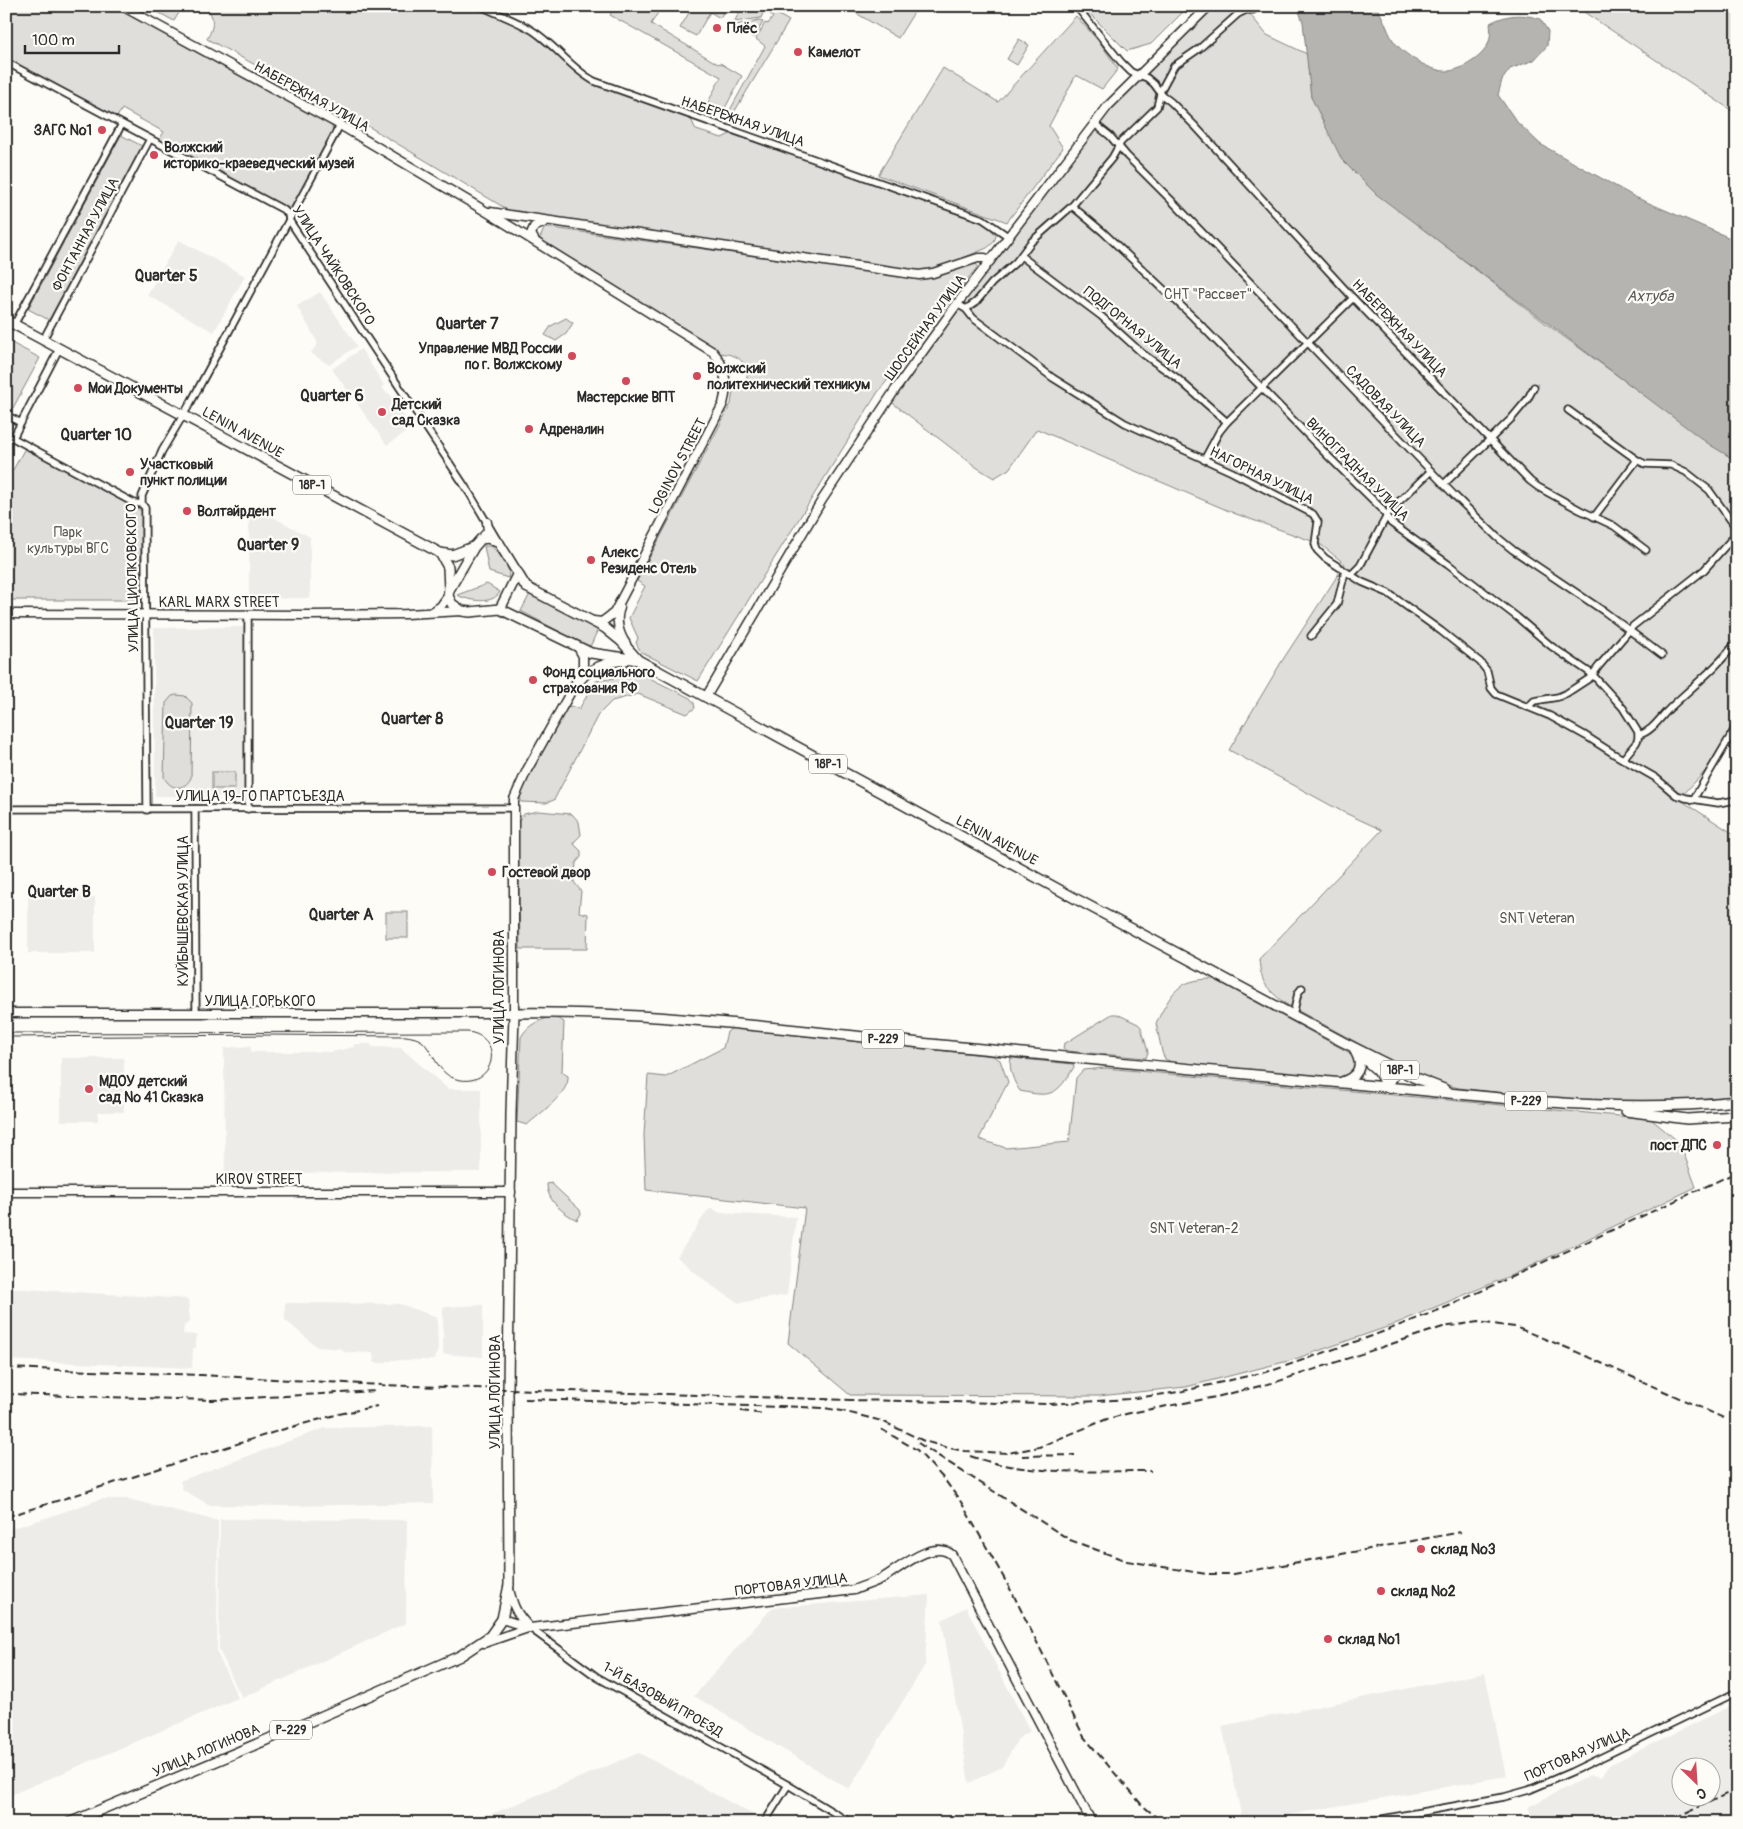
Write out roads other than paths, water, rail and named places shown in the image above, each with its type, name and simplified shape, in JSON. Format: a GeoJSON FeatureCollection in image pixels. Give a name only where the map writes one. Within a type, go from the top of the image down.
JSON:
{"type":"FeatureCollection","features":[{"type":"Feature","properties":{"kind":"main road","name":"LENIN AVENUE"},"geometry":{"type":"LineString","coordinates":[[10,323],[440,553]]}},
{"type":"Feature","properties":{"kind":"main road"},"geometry":{"type":"LineString","coordinates":[[440,553],[448,567],[450,590],[452,604],[462,611],[500,609],[518,573],[499,543],[488,538],[481,539],[474,547],[450,590]]}},
{"type":"Feature","properties":{"kind":"main road"},"geometry":{"type":"LineString","coordinates":[[440,553],[452,555],[474,547]]}},
{"type":"Feature","properties":{"kind":"main road","name":"LENIN AVENUE"},"geometry":{"type":"LineString","coordinates":[[518,573],[526,587],[605,628],[638,660],[1343,1042],[1413,1077],[1458,1095]]}},
{"type":"Feature","properties":{"kind":"main road","name":"LENIN AVENUE"},"geometry":{"type":"LineString","coordinates":[[500,609],[591,653],[638,660]]}},
{"type":"Feature","properties":{"kind":"main road","name":"Р-229"},"geometry":{"type":"LineString","coordinates":[[514,1013],[567,1013],[722,1023],[1338,1083],[1386,1083],[1458,1095],[1594,1106],[1687,1119],[1737,1116]]}},
{"type":"Feature","properties":{"kind":"main road","name":"УЛИЦА ЛОГИНОВА"},"geometry":{"type":"LineString","coordinates":[[68,1823],[452,1660],[490,1636],[502,1619],[508,1585],[508,1392],[514,1013]]}},
{"type":"Feature","properties":{"kind":"main road","name":"LENIN AVENUE"},"geometry":{"type":"LineString","coordinates":[[1343,1042],[1370,1064],[1386,1083]]}},
{"type":"Feature","properties":{"kind":"main road"},"geometry":{"type":"LineString","coordinates":[[1338,1083],[1354,1077],[1357,1073],[1360,1064],[1356,1052]]}},
{"type":"Feature","properties":{"kind":"main road"},"geometry":{"type":"LineString","coordinates":[[1381,1060],[1394,1076],[1386,1083]]}},
{"type":"Feature","properties":{"kind":"main road","name":"Р-229"},"geometry":{"type":"LineString","coordinates":[[1594,1106],[1669,1106],[1737,1101]]}},
{"type":"Feature","properties":{"kind":"main road"},"geometry":{"type":"LineString","coordinates":[[1726,1102],[1733,1108],[1732,1113],[1727,1117]]}},
{"type":"Feature","properties":{"kind":"street","name":"НАБЕРЕЖНАЯ УЛИЦА"},"geometry":{"type":"LineString","coordinates":[[122,6],[340,125],[536,242],[713,352],[719,359],[724,375]]}},
{"type":"Feature","properties":{"kind":"street","name":"НАБЕРЕЖНАЯ УЛИЦА"},"geometry":{"type":"LineString","coordinates":[[481,6],[530,29],[585,76],[594,81],[983,219],[1009,237]]}},
{"type":"Feature","properties":{"kind":"street"},"geometry":{"type":"LineString","coordinates":[[1076,6],[1121,62],[1131,72],[1138,75]]}},
{"type":"Feature","properties":{"kind":"street","name":"ШОССЕЙНАЯ УЛИЦА"},"geometry":{"type":"LineString","coordinates":[[706,697],[822,500],[894,390],[1108,106],[1209,6]]}},
{"type":"Feature","properties":{"kind":"street"},"geometry":{"type":"LineString","coordinates":[[966,309],[976,302],[992,283],[1021,256],[1024,249],[1031,242],[1072,206],[1112,158],[1118,146],[1157,107],[1161,93],[1174,66],[1200,48],[1238,14],[1246,10],[1254,10]]}},
{"type":"Feature","properties":{"kind":"street","name":"УЛИЦА ЧАЙКОВСКОГО"},"geometry":{"type":"LineString","coordinates":[[6,62],[284,210],[499,543]]}},
{"type":"Feature","properties":{"kind":"street","name":"НАБЕРЕЖНАЯ УЛИЦА"},"geometry":{"type":"LineString","coordinates":[[1138,75],[1147,78],[1195,126],[1353,298],[1489,440],[1538,487],[1614,526],[1646,550]]}},
{"type":"Feature","properties":{"kind":"street","name":"ФОНТАННАЯ УЛИЦА"},"geometry":{"type":"LineString","coordinates":[[10,323],[122,124]]}},
{"type":"Feature","properties":{"kind":"street","name":"САДОВАЯ УЛИЦА"},"geometry":{"type":"LineString","coordinates":[[1095,124],[1110,136],[1497,537],[1513,550],[1605,612],[1662,655]]}},
{"type":"Feature","properties":{"kind":"street","name":"УЛИЦА ЦИОЛКОВСКОГО"},"geometry":{"type":"LineString","coordinates":[[147,810],[146,614],[144,508],[142,496],[156,464],[340,125]]}},
{"type":"Feature","properties":{"kind":"street","name":"ФОНТАННАЯ УЛИЦА"},"geometry":{"type":"LineString","coordinates":[[43,340],[150,139]]}},
{"type":"Feature","properties":{"kind":"street","name":"ВИНОГРАДНАЯ УЛИЦА"},"geometry":{"type":"LineString","coordinates":[[1072,206],[1103,232],[1193,317],[1381,508],[1391,523],[1448,564],[1560,653],[1593,676],[1623,708],[1639,735]]}},
{"type":"Feature","properties":{"kind":"street","name":"НАБЕРЕЖНАЯ УЛИЦА"},"geometry":{"type":"LineString","coordinates":[[487,212],[545,222],[919,275],[933,273],[978,258],[990,261]]}},
{"type":"Feature","properties":{"kind":"street"},"geometry":{"type":"LineString","coordinates":[[536,242],[532,234],[534,227],[545,222]]}},
{"type":"Feature","properties":{"kind":"street","name":"ПОДГОРНАЯ УЛИЦА"},"geometry":{"type":"LineString","coordinates":[[1021,256],[1101,316],[1143,354],[1177,378],[1227,422]]}},
{"type":"Feature","properties":{"kind":"street"},"geometry":{"type":"LineString","coordinates":[[1204,460],[1219,432],[1227,422],[1353,298]]}},
{"type":"Feature","properties":{"kind":"street","name":"НАГОРНАЯ УЛИЦА"},"geometry":{"type":"LineString","coordinates":[[957,304],[966,309],[972,318],[1070,389],[1125,423],[1313,514],[1318,522],[1314,538],[1316,547],[1326,558],[1362,582],[1388,593],[1480,662],[1486,671],[1494,693],[1550,716],[1586,736],[1656,778],[1676,795],[1693,800],[1718,803],[1737,800]]}},
{"type":"Feature","properties":{"kind":"street"},"geometry":{"type":"LineString","coordinates":[[59,349],[13,438],[134,502],[142,504]]}},
{"type":"Feature","properties":{"kind":"street","name":"LOGINOV STREET"},"geometry":{"type":"LineString","coordinates":[[627,588],[723,404],[726,392],[724,375]]}},
{"type":"Feature","properties":{"kind":"street"},"geometry":{"type":"LineString","coordinates":[[1444,484],[1527,400],[1534,387]]}},
{"type":"Feature","properties":{"kind":"street"},"geometry":{"type":"LineString","coordinates":[[1528,707],[1534,701],[1558,697],[1567,693],[1593,676],[1599,666],[1630,631],[1659,605],[1704,570],[1737,531],[1709,490],[1686,472],[1671,465],[1645,464],[1637,460],[1568,410]]}},
{"type":"Feature","properties":{"kind":"street"},"geometry":{"type":"LineString","coordinates":[[6,415],[20,423]]}},
{"type":"Feature","properties":{"kind":"street"},"geometry":{"type":"LineString","coordinates":[[1594,517],[1637,460]]}},
{"type":"Feature","properties":{"kind":"street"},"geometry":{"type":"LineString","coordinates":[[1311,636],[1336,604],[1348,574],[1360,566],[1390,510],[1431,470]]}},
{"type":"Feature","properties":{"kind":"street"},"geometry":{"type":"LineString","coordinates":[[481,539],[488,531],[487,522]]}},
{"type":"Feature","properties":{"kind":"street"},"geometry":{"type":"LineString","coordinates":[[592,621],[602,622],[614,613],[627,588]]}},
{"type":"Feature","properties":{"kind":"street"},"geometry":{"type":"LineString","coordinates":[[627,588],[625,598],[617,614],[618,623],[622,638],[638,660]]}},
{"type":"Feature","properties":{"kind":"street"},"geometry":{"type":"LineString","coordinates":[[432,612],[441,606],[450,590]]}},
{"type":"Feature","properties":{"kind":"street","name":"KARL MARX STREET"},"geometry":{"type":"LineString","coordinates":[[6,614],[376,615],[462,611]]}},
{"type":"Feature","properties":{"kind":"street"},"geometry":{"type":"LineString","coordinates":[[248,615],[248,809]]}},
{"type":"Feature","properties":{"kind":"street"},"geometry":{"type":"LineString","coordinates":[[1624,759],[1636,743],[1639,735],[1646,733],[1671,707],[1701,682],[1737,640]]}},
{"type":"Feature","properties":{"kind":"street"},"geometry":{"type":"LineString","coordinates":[[569,696],[583,670],[583,656],[578,647]]}},
{"type":"Feature","properties":{"kind":"street"},"geometry":{"type":"LineString","coordinates":[[569,696],[582,677],[594,668],[612,661],[638,660]]}},
{"type":"Feature","properties":{"kind":"street","name":"УЛИЦА ЛОГИНОВА"},"geometry":{"type":"LineString","coordinates":[[514,1013],[514,799],[517,790],[569,696]]}},
{"type":"Feature","properties":{"kind":"street"},"geometry":{"type":"LineString","coordinates":[[1693,800],[1737,724]]}},
{"type":"Feature","properties":{"kind":"street","name":"УЛИЦА 19-ГО ПАРТСЪЕЗДА"},"geometry":{"type":"LineString","coordinates":[[6,809],[514,808]]}},
{"type":"Feature","properties":{"kind":"street","name":"КУЙБЫШЕВСКАЯ УЛИЦА"},"geometry":{"type":"LineString","coordinates":[[195,809],[196,1013]]}},
{"type":"Feature","properties":{"kind":"street"},"geometry":{"type":"LineString","coordinates":[[1293,1015],[1298,993],[1302,988]]}},
{"type":"Feature","properties":{"kind":"street","name":"УЛИЦА ГОРЬКОГО"},"geometry":{"type":"LineString","coordinates":[[6,1013],[514,1013]]}},
{"type":"Feature","properties":{"kind":"street","name":"KIROV STREET"},"geometry":{"type":"LineString","coordinates":[[6,1192],[511,1192]]}},
{"type":"Feature","properties":{"kind":"street","name":"ПОРТОВАЯ УЛИЦА"},"geometry":{"type":"LineString","coordinates":[[502,1619],[530,1628],[854,1590],[880,1579],[924,1553],[936,1549],[943,1550],[952,1556],[1092,1823]]}},
{"type":"Feature","properties":{"kind":"street"},"geometry":{"type":"LineString","coordinates":[[508,1585],[512,1606],[519,1617],[530,1628]]}},
{"type":"Feature","properties":{"kind":"street"},"geometry":{"type":"LineString","coordinates":[[477,1645],[518,1630],[530,1628]]}},
{"type":"Feature","properties":{"kind":"street","name":"1-Й БАЗОВЫЙ ПРОЕЗД"},"geometry":{"type":"LineString","coordinates":[[530,1628],[597,1678],[788,1785],[851,1823]]}},
{"type":"Feature","properties":{"kind":"street","name":"ПОРТОВАЯ УЛИЦА"},"geometry":{"type":"LineString","coordinates":[[1360,1823],[1529,1790],[1571,1772],[1737,1692]]}},
{"type":"Feature","properties":{"kind":"street"},"geometry":{"type":"LineString","coordinates":[[764,1823],[788,1785]]}},
{"type":"Feature","properties":{"kind":"water","name":"Ахтуба"},"geometry":{"type":"Polygon","coordinates":[[[1297,6],[1375,6],[1381,14],[1393,40],[1403,51],[1418,62],[1442,71],[1462,67],[1483,52],[1490,40],[1490,23],[1515,15],[1540,19],[1548,31],[1547,46],[1534,60],[1510,69],[1502,80],[1498,95],[1517,122],[1540,144],[1635,197],[1737,241],[1737,461],[1710,445],[1376,194],[1342,160],[1311,97],[1303,22],[1297,6]]]}},
{"type":"Feature","properties":{"kind":"tram line"},"geometry":{"type":"LineString","coordinates":[[6,1033],[468,1032],[479,1036],[487,1042],[491,1051],[491,1060],[488,1068],[482,1075],[473,1080],[461,1080],[443,1071],[422,1041],[406,1036],[6,1037]]}},
{"type":"Feature","properties":{"kind":"railway"},"geometry":{"type":"LineString","coordinates":[[6,1368],[201,1375],[381,1385],[850,1400],[1051,1404],[1128,1399],[1179,1392],[1274,1370],[1372,1336],[1449,1306],[1737,1172]]}},
{"type":"Feature","properties":{"kind":"railway"},"geometry":{"type":"LineString","coordinates":[[778,1406],[824,1408],[842,1411],[882,1421],[924,1441],[945,1447],[964,1451],[1008,1453],[1039,1447],[1107,1419],[1216,1397],[1276,1382],[1443,1327],[1478,1322],[1515,1327],[1570,1349],[1726,1419]]}},
{"type":"Feature","properties":{"kind":"railway"},"geometry":{"type":"LineString","coordinates":[[6,1394],[212,1400],[376,1391]]}},
{"type":"Feature","properties":{"kind":"railway"},"geometry":{"type":"LineString","coordinates":[[525,1399],[784,1407]]}},
{"type":"Feature","properties":{"kind":"railway"},"geometry":{"type":"LineString","coordinates":[[6,1517],[281,1430],[377,1406]]}},
{"type":"Feature","properties":{"kind":"railway"},"geometry":{"type":"LineString","coordinates":[[741,1411],[764,1414]]}},
{"type":"Feature","properties":{"kind":"railway"},"geometry":{"type":"LineString","coordinates":[[881,1429],[917,1450],[944,1479],[961,1502],[1013,1594],[1084,1737],[1141,1804],[1163,1823]]}},
{"type":"Feature","properties":{"kind":"railway"},"geometry":{"type":"LineString","coordinates":[[918,1443],[1070,1540],[1127,1561],[1206,1574],[1234,1574],[1461,1532]]}},
{"type":"Feature","properties":{"kind":"railway"},"geometry":{"type":"LineString","coordinates":[[1022,1456],[1075,1455]]}},
{"type":"Feature","properties":{"kind":"railway"},"geometry":{"type":"LineString","coordinates":[[970,1456],[1014,1467],[1037,1470],[1082,1472],[1151,1471]]}},
{"type":"Feature","properties":{"kind":"railway"},"geometry":{"type":"LineString","coordinates":[[1665,1823],[1737,1789]]}},
{"type":"Feature","properties":{"kind":"place","name":"Плёс"},"geometry":{"type":"Point","coordinates":[717,28]}},
{"type":"Feature","properties":{"kind":"place","name":"Камелот"},"geometry":{"type":"Point","coordinates":[798,52]}},
{"type":"Feature","properties":{"kind":"place","name":"ЗАГС №1"},"geometry":{"type":"Point","coordinates":[102,130]}},
{"type":"Feature","properties":{"kind":"place","name":"Волжский историко-краеведческий музей"},"geometry":{"type":"Point","coordinates":[154,155]}},
{"type":"Feature","properties":{"kind":"place","name":"Управление МВД России по г. Волжскому"},"geometry":{"type":"Point","coordinates":[572,356]}},
{"type":"Feature","properties":{"kind":"place","name":"Волжский политехнический техникум"},"geometry":{"type":"Point","coordinates":[697,376]}},
{"type":"Feature","properties":{"kind":"place","name":"Мастерские ВПТ"},"geometry":{"type":"Point","coordinates":[626,381]}},
{"type":"Feature","properties":{"kind":"place","name":"Мои Документы"},"geometry":{"type":"Point","coordinates":[78,388]}},
{"type":"Feature","properties":{"kind":"place","name":"Детский сад Сказка"},"geometry":{"type":"Point","coordinates":[382,412]}},
{"type":"Feature","properties":{"kind":"place","name":"Адреналин"},"geometry":{"type":"Point","coordinates":[529,429]}},
{"type":"Feature","properties":{"kind":"place","name":"Участковый пункт полиции"},"geometry":{"type":"Point","coordinates":[130,472]}},
{"type":"Feature","properties":{"kind":"place","name":"Волтайрдент"},"geometry":{"type":"Point","coordinates":[187,511]}},
{"type":"Feature","properties":{"kind":"place","name":"Алекс Резиденс Отель"},"geometry":{"type":"Point","coordinates":[591,560]}},
{"type":"Feature","properties":{"kind":"place","name":"Фонд социального страхования РФ"},"geometry":{"type":"Point","coordinates":[533,680]}},
{"type":"Feature","properties":{"kind":"place","name":"Гостевой двор"},"geometry":{"type":"Point","coordinates":[492,872]}},
{"type":"Feature","properties":{"kind":"place","name":"МДОУ детский сад № 41 Сказка"},"geometry":{"type":"Point","coordinates":[89,1089]}},
{"type":"Feature","properties":{"kind":"place","name":"пост ДПС"},"geometry":{"type":"Point","coordinates":[1717,1145]}},
{"type":"Feature","properties":{"kind":"place","name":"склад №3"},"geometry":{"type":"Point","coordinates":[1421,1549]}},
{"type":"Feature","properties":{"kind":"place","name":"склад №2"},"geometry":{"type":"Point","coordinates":[1381,1591]}},
{"type":"Feature","properties":{"kind":"place","name":"склад №1"},"geometry":{"type":"Point","coordinates":[1328,1639]}},
{"type":"Feature","properties":{"kind":"district","name":"Quarter 5"},"geometry":{"type":"Point","coordinates":[166,275]}},
{"type":"Feature","properties":{"kind":"district","name":"Quarter 7"},"geometry":{"type":"Point","coordinates":[467,323]}},
{"type":"Feature","properties":{"kind":"district","name":"Quarter 6"},"geometry":{"type":"Point","coordinates":[332,395]}},
{"type":"Feature","properties":{"kind":"district","name":"Quarter 10"},"geometry":{"type":"Point","coordinates":[96,434]}},
{"type":"Feature","properties":{"kind":"district","name":"Quarter 9"},"geometry":{"type":"Point","coordinates":[268,544]}},
{"type":"Feature","properties":{"kind":"district","name":"Quarter 8"},"geometry":{"type":"Point","coordinates":[412,718]}},
{"type":"Feature","properties":{"kind":"district","name":"Quarter 19"},"geometry":{"type":"Point","coordinates":[199,722]}},
{"type":"Feature","properties":{"kind":"district","name":"Quarter B"},"geometry":{"type":"Point","coordinates":[59,891]}},
{"type":"Feature","properties":{"kind":"district","name":"Quarter A"},"geometry":{"type":"Point","coordinates":[341,914]}},
{"type":"Feature","properties":{"kind":"park label","name":"СНТ \"Рассвет\""},"geometry":{"type":"Point","coordinates":[1208,294]}},
{"type":"Feature","properties":{"kind":"park label","name":"Парк культуры ВГС"},"geometry":{"type":"Point","coordinates":[68,540]}},
{"type":"Feature","properties":{"kind":"park label","name":"SNT Veteran"},"geometry":{"type":"Point","coordinates":[1537,918]}},
{"type":"Feature","properties":{"kind":"park label","name":"SNT Veteran-2"},"geometry":{"type":"Point","coordinates":[1194,1228]}}]}
